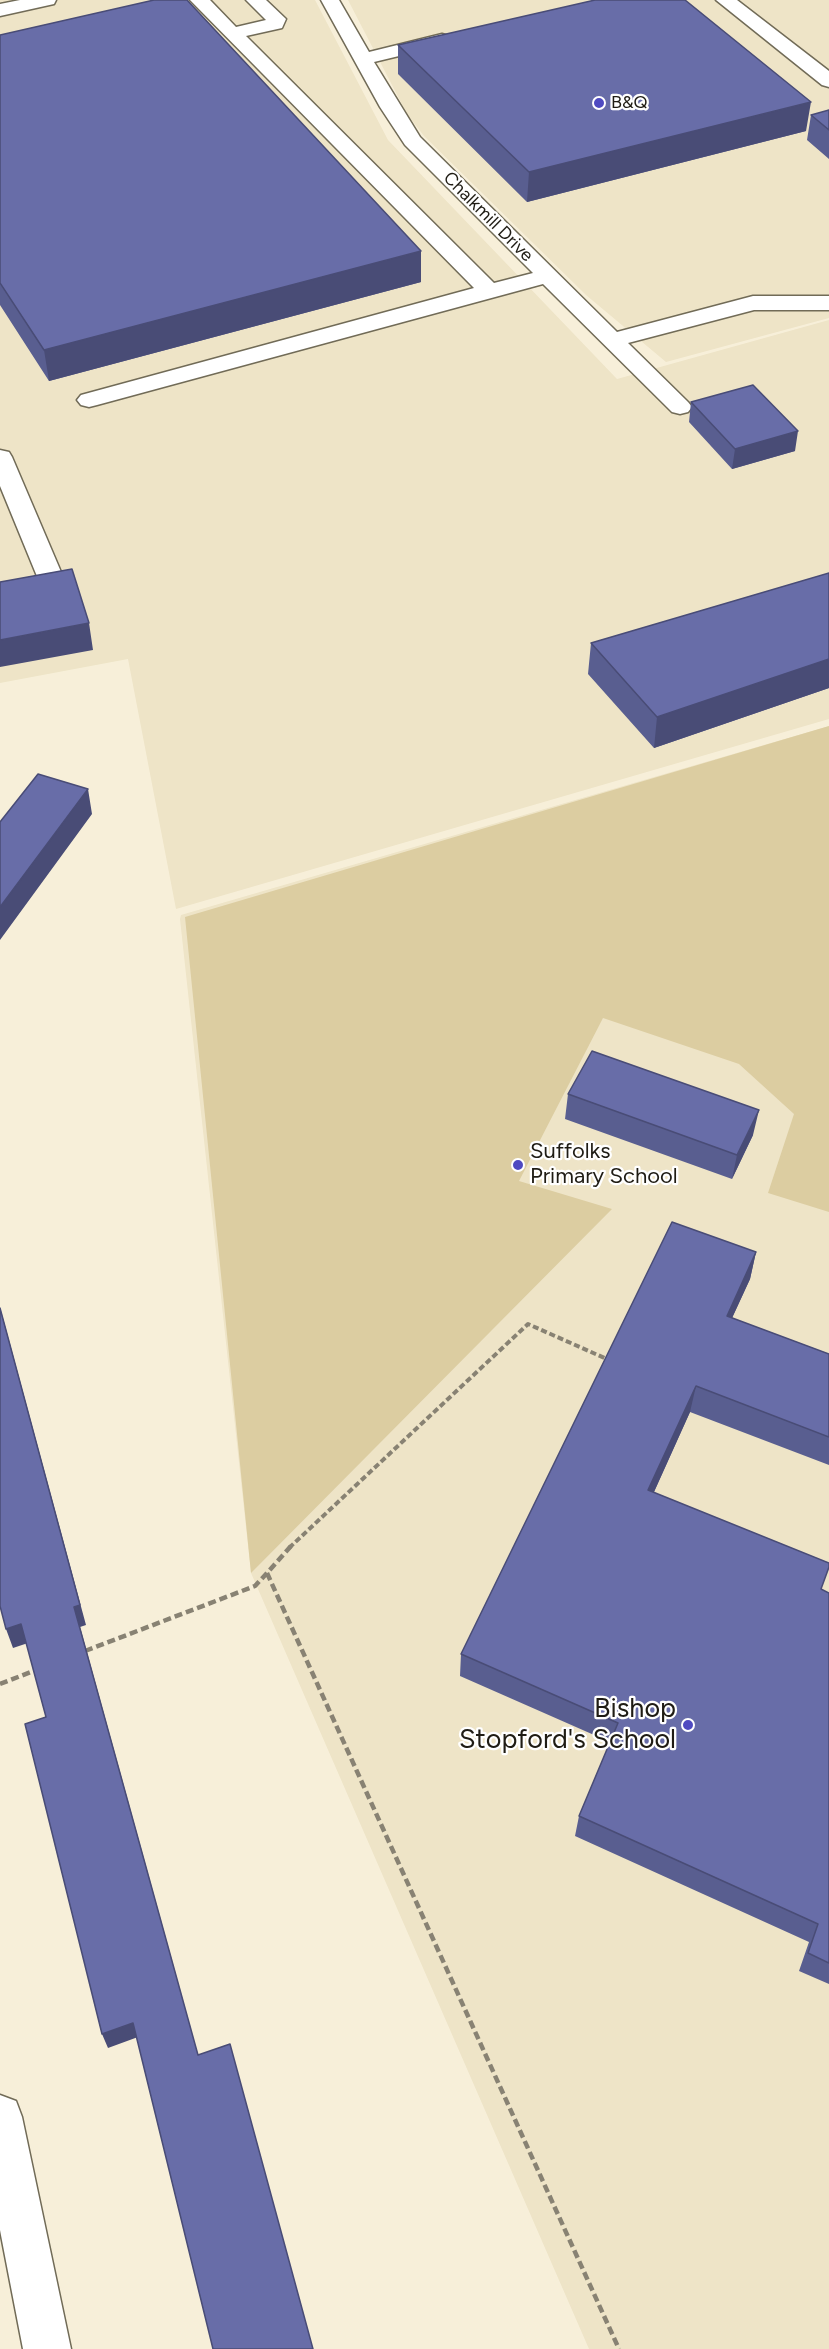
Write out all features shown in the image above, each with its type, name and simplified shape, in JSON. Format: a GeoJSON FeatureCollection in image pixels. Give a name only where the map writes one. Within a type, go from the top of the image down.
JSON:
{"type":"FeatureCollection","features":[{"type":"Feature","properties":{"kind":"street"},"geometry":{"type":"LineString","coordinates":[[0,10],[48,0]]}},
{"type":"Feature","properties":{"kind":"street"},"geometry":{"type":"LineString","coordinates":[[199,0],[489,291]]}},
{"type":"Feature","properties":{"kind":"street"},"geometry":{"type":"LineString","coordinates":[[234,33],[275,24],[276,19],[255,0]]}},
{"type":"Feature","properties":{"kind":"street","name":"Chalkmill Drive"},"geometry":{"type":"LineString","coordinates":[[330,0],[362,59],[412,141],[680,407]]}},
{"type":"Feature","properties":{"kind":"street"},"geometry":{"type":"LineString","coordinates":[[725,0],[829,81]]}},
{"type":"Feature","properties":{"kind":"street"},"geometry":{"type":"LineString","coordinates":[[362,59],[462,35]]}},
{"type":"Feature","properties":{"kind":"street"},"geometry":{"type":"LineString","coordinates":[[89,400],[548,276]]}},
{"type":"Feature","properties":{"kind":"street"},"geometry":{"type":"LineString","coordinates":[[613,340],[753,303],[829,303]]}},
{"type":"Feature","properties":{"kind":"street"},"geometry":{"type":"LineString","coordinates":[[0,457],[54,586]]}},
{"type":"Feature","properties":{"kind":"street"},"geometry":{"type":"LineString","coordinates":[[0,2117],[47,2349]]}},
{"type":"Feature","properties":{"kind":"path"},"geometry":{"type":"LineString","coordinates":[[78,1654],[255,1586],[279,1557],[528,1324],[613,1361]]}},
{"type":"Feature","properties":{"kind":"path"},"geometry":{"type":"LineString","coordinates":[[267,1573],[619,2349]]}},
{"type":"Feature","properties":{"kind":"path"},"geometry":{"type":"LineString","coordinates":[[0,1684],[44,1667]]}},
{"type":"Feature","properties":{"kind":"shaded area"},"geometry":{"type":"Polygon","coordinates":[[[0,0],[315,0],[388,140],[617,379],[829,320],[829,719],[176,909],[128,659],[0,683],[0,0]]]}},
{"type":"Feature","properties":{"kind":"shaded area"},"geometry":{"type":"Polygon","coordinates":[[[348,0],[829,0],[829,318],[666,362],[586,295],[424,136],[407,114],[348,0]]]}},
{"type":"Feature","properties":{"kind":"shaded area","name":"Suffolks Primary School"},"geometry":{"type":"Polygon","coordinates":[[[829,726],[829,2349],[589,2349],[251,1573],[180,919],[181,915],[829,726]]]}},
{"type":"Feature","properties":{"kind":"shaded area"},"geometry":{"type":"Polygon","coordinates":[[[829,726],[829,1212],[768,1193],[794,1114],[739,1064],[603,1018],[519,1181],[612,1209],[251,1573],[185,917],[829,726]]]}},
{"type":"Feature","properties":{"kind":"building"},"geometry":{"type":"Polygon","coordinates":[[[154,0],[187,0],[421,251],[44,350],[0,283],[0,35],[154,0]]]}},
{"type":"Feature","properties":{"kind":"building","name":"B&Q"},"geometry":{"type":"Polygon","coordinates":[[[595,0],[685,0],[811,102],[529,172],[398,45],[595,0]]]}},
{"type":"Feature","properties":{"kind":"building"},"geometry":{"type":"Polygon","coordinates":[[[829,110],[829,130],[811,115],[829,110]]]}},
{"type":"Feature","properties":{"kind":"building"},"geometry":{"type":"Polygon","coordinates":[[[753,385],[798,431],[735,449],[691,402],[753,385]]]}},
{"type":"Feature","properties":{"kind":"building"},"geometry":{"type":"Polygon","coordinates":[[[72,569],[89,623],[0,640],[0,582],[72,569]]]}},
{"type":"Feature","properties":{"kind":"building"},"geometry":{"type":"Polygon","coordinates":[[[829,573],[829,659],[657,717],[591,643],[829,573]]]}},
{"type":"Feature","properties":{"kind":"building"},"geometry":{"type":"Polygon","coordinates":[[[38,774],[88,789],[0,907],[0,822],[38,774]]]}},
{"type":"Feature","properties":{"kind":"building"},"geometry":{"type":"Polygon","coordinates":[[[592,1051],[759,1110],[737,1155],[568,1094],[592,1051]]]}},
{"type":"Feature","properties":{"kind":"building"},"geometry":{"type":"Polygon","coordinates":[[[672,1222],[756,1252],[727,1316],[829,1354],[829,1437],[696,1386],[648,1490],[829,1563],[821,1589],[829,1593],[829,1963],[808,1953],[818,1924],[579,1816],[618,1723],[461,1654],[672,1222]]]}},
{"type":"Feature","properties":{"kind":"building"},"geometry":{"type":"Polygon","coordinates":[[[0,1308],[80,1605],[74,1607],[198,2055],[230,2044],[313,2349],[213,2349],[133,2023],[102,2034],[25,1724],[46,1717],[21,1624],[6,1629],[0,1606],[0,1308]]]}},
{"type":"Feature","properties":{"kind":"place","name":"B&Q"},"geometry":{"type":"Point","coordinates":[599,103]}},
{"type":"Feature","properties":{"kind":"place","name":"Suffolks Primary School"},"geometry":{"type":"Point","coordinates":[518,1165]}},
{"type":"Feature","properties":{"kind":"place","name":"Bishop Stopford's School"},"geometry":{"type":"Point","coordinates":[688,1725]}}]}
